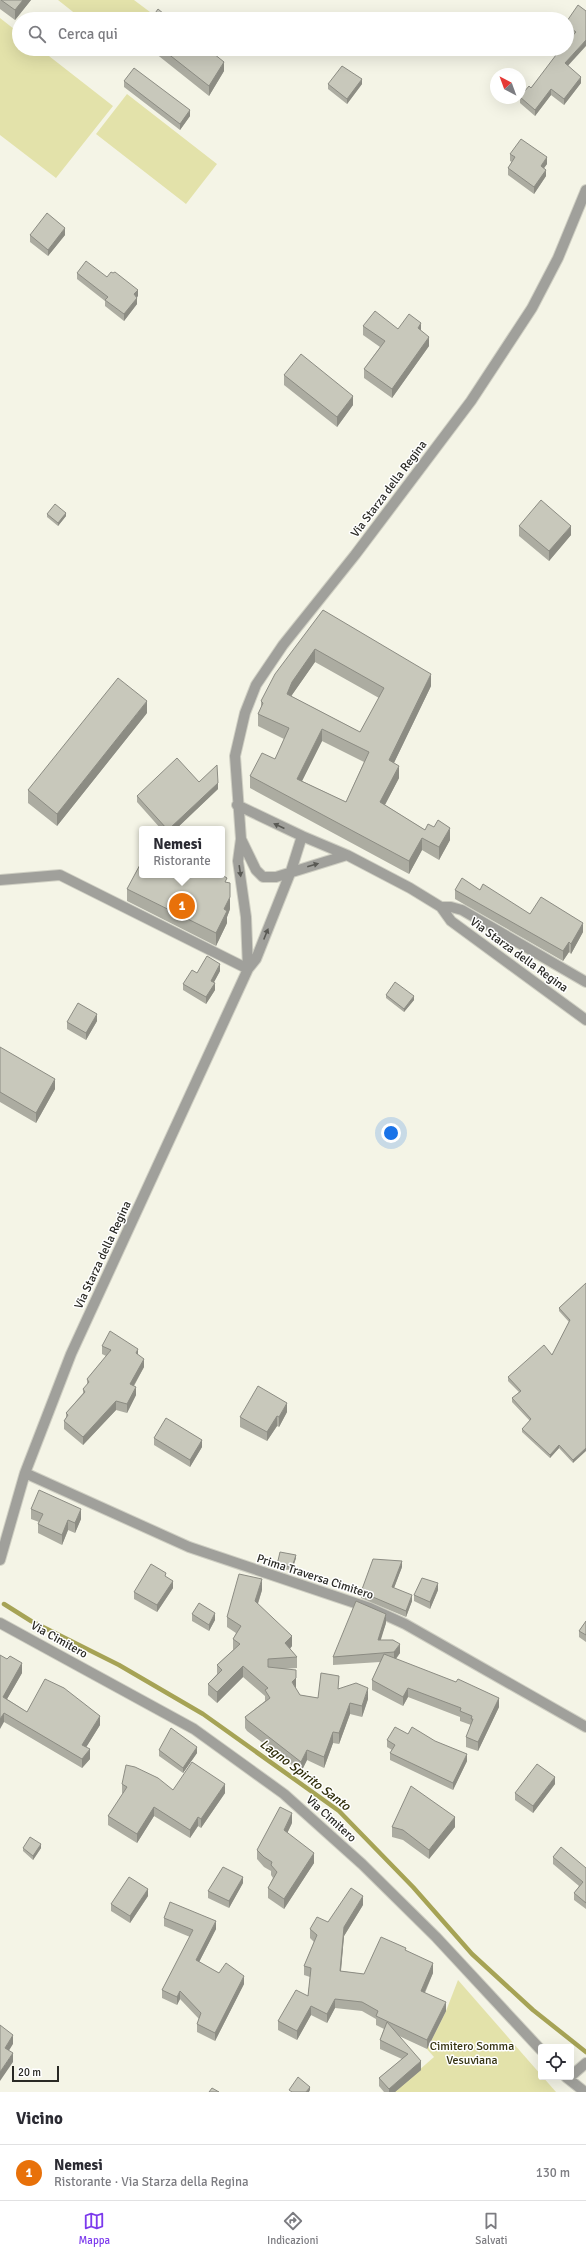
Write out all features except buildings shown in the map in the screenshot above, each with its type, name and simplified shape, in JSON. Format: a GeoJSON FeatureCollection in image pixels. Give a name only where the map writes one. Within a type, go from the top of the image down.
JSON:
{"type":"FeatureCollection","features":[{"type":"Feature","properties":{"kind":"street","name":"Via Starza della Regina"},"geometry":{"type":"LineString","coordinates":[[248,969],[246,917],[238,861],[241,839],[237,805],[236,756],[246,713],[256,685],[283,645],[355,555],[471,401],[532,308],[558,258],[586,190]]}},
{"type":"Feature","properties":{"kind":"street","name":"Via Starza della Regina"},"geometry":{"type":"LineString","coordinates":[[237,805],[302,836],[347,855],[410,888],[441,907],[451,921],[586,1020]]}},
{"type":"Feature","properties":{"kind":"street","name":"Via Starza della Regina"},"geometry":{"type":"LineString","coordinates":[[0,1560],[25,1473],[71,1354],[248,969],[256,959],[291,871],[302,836]]}},
{"type":"Feature","properties":{"kind":"street","name":"Via Starza della Regina"},"geometry":{"type":"LineString","coordinates":[[241,839],[256,870],[263,877],[276,877],[291,871],[347,855]]}},
{"type":"Feature","properties":{"kind":"street"},"geometry":{"type":"LineString","coordinates":[[0,880],[60,875],[248,969]]}},
{"type":"Feature","properties":{"kind":"street","name":"Via Starza della Regina"},"geometry":{"type":"LineString","coordinates":[[441,907],[451,907],[462,910],[586,982]]}},
{"type":"Feature","properties":{"kind":"street","name":"Prima Traversa Cimitero"},"geometry":{"type":"LineString","coordinates":[[25,1473],[189,1547],[370,1608],[405,1624],[586,1727]]}},
{"type":"Feature","properties":{"kind":"street","name":"Via Cimitero"},"geometry":{"type":"LineString","coordinates":[[0,1623],[194,1729],[284,1794],[362,1864],[436,1937],[538,2047]]}},
{"type":"Feature","properties":{"kind":"street"},"geometry":{"type":"LineString","coordinates":[[574,2073],[586,2063]]}},
{"type":"Feature","properties":{"kind":"street"},"geometry":{"type":"LineString","coordinates":[[572,2080],[585,2092]]}},
{"type":"Feature","properties":{"kind":"green space"},"geometry":{"type":"Polygon","coordinates":[[[58,0],[134,0],[150,12],[73,12],[58,0]]]}},
{"type":"Feature","properties":{"kind":"green space"},"geometry":{"type":"Polygon","coordinates":[[[0,18],[12,27],[12,56],[49,56],[113,106],[56,178],[0,135],[0,18]]]}},
{"type":"Feature","properties":{"kind":"green space"},"geometry":{"type":"Polygon","coordinates":[[[127,94],[217,164],[186,204],[96,134],[127,94]]]}},
{"type":"Feature","properties":{"kind":"green space","name":"Cimitero Somma Vesuviana"},"geometry":{"type":"Polygon","coordinates":[[[458,1980],[538,2071],[538,2080],[546,2080],[556,2092],[394,2092],[434,2057],[427,2049],[446,2011],[458,1980]]]}},
{"type":"Feature","properties":{"kind":"waterway","name":"Lagno Spirito Santo"},"geometry":{"type":"LineString","coordinates":[[4,1604],[31,1621],[119,1665],[203,1714],[339,1811],[413,1887],[472,1954],[533,2010],[586,2052]]}},
{"type":"Feature","properties":{"kind":"place","name":"Nemesi"},"geometry":{"type":"Point","coordinates":[182,906]}}]}
